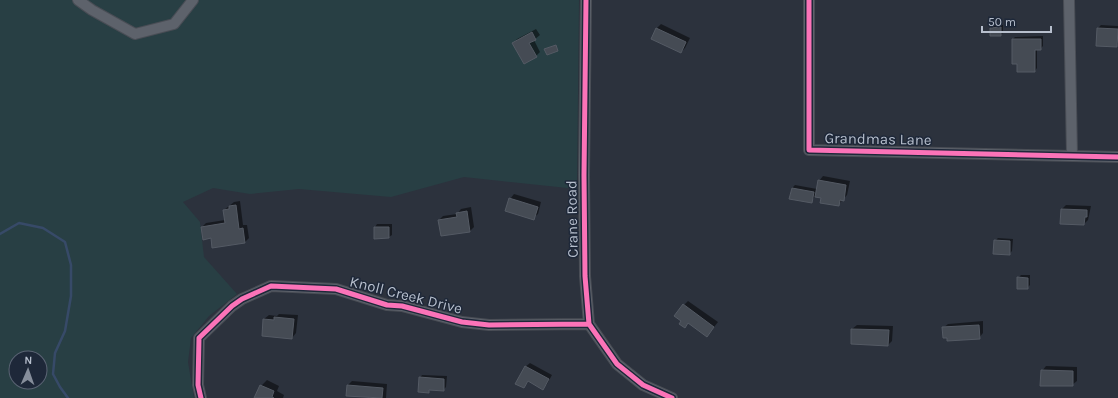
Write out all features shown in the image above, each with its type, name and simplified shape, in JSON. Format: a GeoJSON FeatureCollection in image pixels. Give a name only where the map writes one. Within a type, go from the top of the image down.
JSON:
{"type":"FeatureCollection","features":[{"type":"Feature","properties":{"kind":"street"},"geometry":{"type":"LineString","coordinates":[[78,0],[92,10],[135,34],[174,24],[193,0]]}},
{"type":"Feature","properties":{"kind":"street","name":"Crane Road"},"geometry":{"type":"LineString","coordinates":[[586,0],[584,175],[585,276],[589,324]]}},
{"type":"Feature","properties":{"kind":"street","name":"Grandmas Lane"},"geometry":{"type":"LineString","coordinates":[[809,0],[809,150],[1072,155]]}},
{"type":"Feature","properties":{"kind":"street"},"geometry":{"type":"LineString","coordinates":[[1069,0],[1072,155],[1118,157]]}},
{"type":"Feature","properties":{"kind":"street","name":"Knoll Creek Drive"},"geometry":{"type":"LineString","coordinates":[[201,398],[198,385],[200,338],[237,303],[271,286],[336,289],[387,305],[402,306],[462,322],[489,325],[589,324]]}},
{"type":"Feature","properties":{"kind":"street"},"geometry":{"type":"LineString","coordinates":[[589,324],[617,364],[643,384],[672,398]]}},
{"type":"Feature","properties":{"kind":"green space"},"geometry":{"type":"Polygon","coordinates":[[[0,0],[579,0],[577,189],[464,177],[391,197],[299,189],[250,194],[213,188],[183,202],[200,222],[204,257],[237,294],[209,316],[191,338],[188,362],[194,398],[0,398],[0,0]]]}},
{"type":"Feature","properties":{"kind":"building"},"geometry":{"type":"Polygon","coordinates":[[[1001,27],[1001,36],[990,36],[990,28],[1001,27]]]}},
{"type":"Feature","properties":{"kind":"building"},"geometry":{"type":"Polygon","coordinates":[[[656,28],[686,42],[681,53],[651,39],[656,28]]]}},
{"type":"Feature","properties":{"kind":"building"},"geometry":{"type":"Polygon","coordinates":[[[1097,28],[1118,29],[1117,47],[1096,46],[1097,28]]]}},
{"type":"Feature","properties":{"kind":"building"},"geometry":{"type":"Polygon","coordinates":[[[532,32],[536,40],[529,43],[537,57],[524,64],[512,43],[532,32]]]}},
{"type":"Feature","properties":{"kind":"building"},"geometry":{"type":"Polygon","coordinates":[[[1012,39],[1041,39],[1041,50],[1035,50],[1035,72],[1017,72],[1017,64],[1012,64],[1012,39]]]}},
{"type":"Feature","properties":{"kind":"building"},"geometry":{"type":"Polygon","coordinates":[[[556,45],[558,51],[547,55],[544,49],[556,45]]]}},
{"type":"Feature","properties":{"kind":"building"},"geometry":{"type":"Polygon","coordinates":[[[818,180],[846,185],[844,201],[840,200],[839,206],[820,203],[821,198],[815,197],[818,180]]]}},
{"type":"Feature","properties":{"kind":"building"},"geometry":{"type":"Polygon","coordinates":[[[792,188],[814,192],[812,203],[789,199],[792,188]]]}},
{"type":"Feature","properties":{"kind":"building"},"geometry":{"type":"Polygon","coordinates":[[[509,198],[538,207],[534,220],[505,211],[509,198]]]}},
{"type":"Feature","properties":{"kind":"building"},"geometry":{"type":"Polygon","coordinates":[[[236,205],[239,229],[243,228],[245,243],[212,248],[211,238],[203,240],[201,227],[225,223],[223,210],[229,209],[229,206],[236,205]]]}},
{"type":"Feature","properties":{"kind":"building"},"geometry":{"type":"Polygon","coordinates":[[[1061,209],[1087,210],[1087,217],[1085,217],[1084,225],[1060,224],[1061,209]]]}},
{"type":"Feature","properties":{"kind":"building"},"geometry":{"type":"Polygon","coordinates":[[[467,211],[470,232],[441,236],[438,220],[457,217],[456,213],[467,211]]]}},
{"type":"Feature","properties":{"kind":"building"},"geometry":{"type":"Polygon","coordinates":[[[374,227],[389,227],[389,238],[374,239],[374,227]]]}},
{"type":"Feature","properties":{"kind":"building"},"geometry":{"type":"Polygon","coordinates":[[[994,240],[1010,241],[1010,255],[993,254],[994,240]]]}},
{"type":"Feature","properties":{"kind":"building"},"geometry":{"type":"Polygon","coordinates":[[[1017,277],[1028,278],[1028,289],[1017,289],[1017,277]]]}},
{"type":"Feature","properties":{"kind":"building"},"geometry":{"type":"Polygon","coordinates":[[[683,304],[714,327],[707,337],[688,323],[685,328],[679,324],[681,321],[674,316],[683,304]]]}},
{"type":"Feature","properties":{"kind":"building"},"geometry":{"type":"Polygon","coordinates":[[[274,317],[294,319],[292,339],[262,336],[263,319],[274,320],[274,317]]]}},
{"type":"Feature","properties":{"kind":"building"},"geometry":{"type":"Polygon","coordinates":[[[979,325],[980,339],[947,341],[947,338],[943,338],[942,327],[979,325]]]}},
{"type":"Feature","properties":{"kind":"building"},"geometry":{"type":"Polygon","coordinates":[[[851,329],[889,330],[888,346],[851,344],[851,329]]]}},
{"type":"Feature","properties":{"kind":"building"},"geometry":{"type":"Polygon","coordinates":[[[525,366],[549,379],[543,390],[528,381],[524,388],[515,384],[525,366]]]}},
{"type":"Feature","properties":{"kind":"building"},"geometry":{"type":"Polygon","coordinates":[[[1041,370],[1073,371],[1073,386],[1040,386],[1041,370]]]}},
{"type":"Feature","properties":{"kind":"building"},"geometry":{"type":"Polygon","coordinates":[[[419,377],[444,379],[444,391],[429,390],[429,393],[418,392],[419,377]]]}},
{"type":"Feature","properties":{"kind":"building"},"geometry":{"type":"Polygon","coordinates":[[[260,385],[274,391],[272,397],[274,398],[254,398],[260,385]]]}},
{"type":"Feature","properties":{"kind":"building"},"geometry":{"type":"Polygon","coordinates":[[[347,385],[383,388],[382,398],[346,396],[347,385]]]}},
{"type":"Feature","properties":{"kind":"waterway"},"geometry":{"type":"LineString","coordinates":[[0,234],[19,223],[43,228],[65,242],[71,265],[71,296],[65,331],[55,353],[53,374],[68,398]]}},
{"type":"Feature","properties":{"kind":"cycle path"},"geometry":{"type":"LineString","coordinates":[[586,0],[584,175],[585,276],[589,324],[617,364],[643,385],[672,398]]}},
{"type":"Feature","properties":{"kind":"cycle path"},"geometry":{"type":"LineString","coordinates":[[809,0],[809,150],[1118,157]]}},
{"type":"Feature","properties":{"kind":"cycle path"},"geometry":{"type":"LineString","coordinates":[[201,398],[198,385],[199,338],[232,306],[242,299],[271,286],[336,289],[387,305],[402,306],[462,322],[489,325],[589,324]]}}]}
